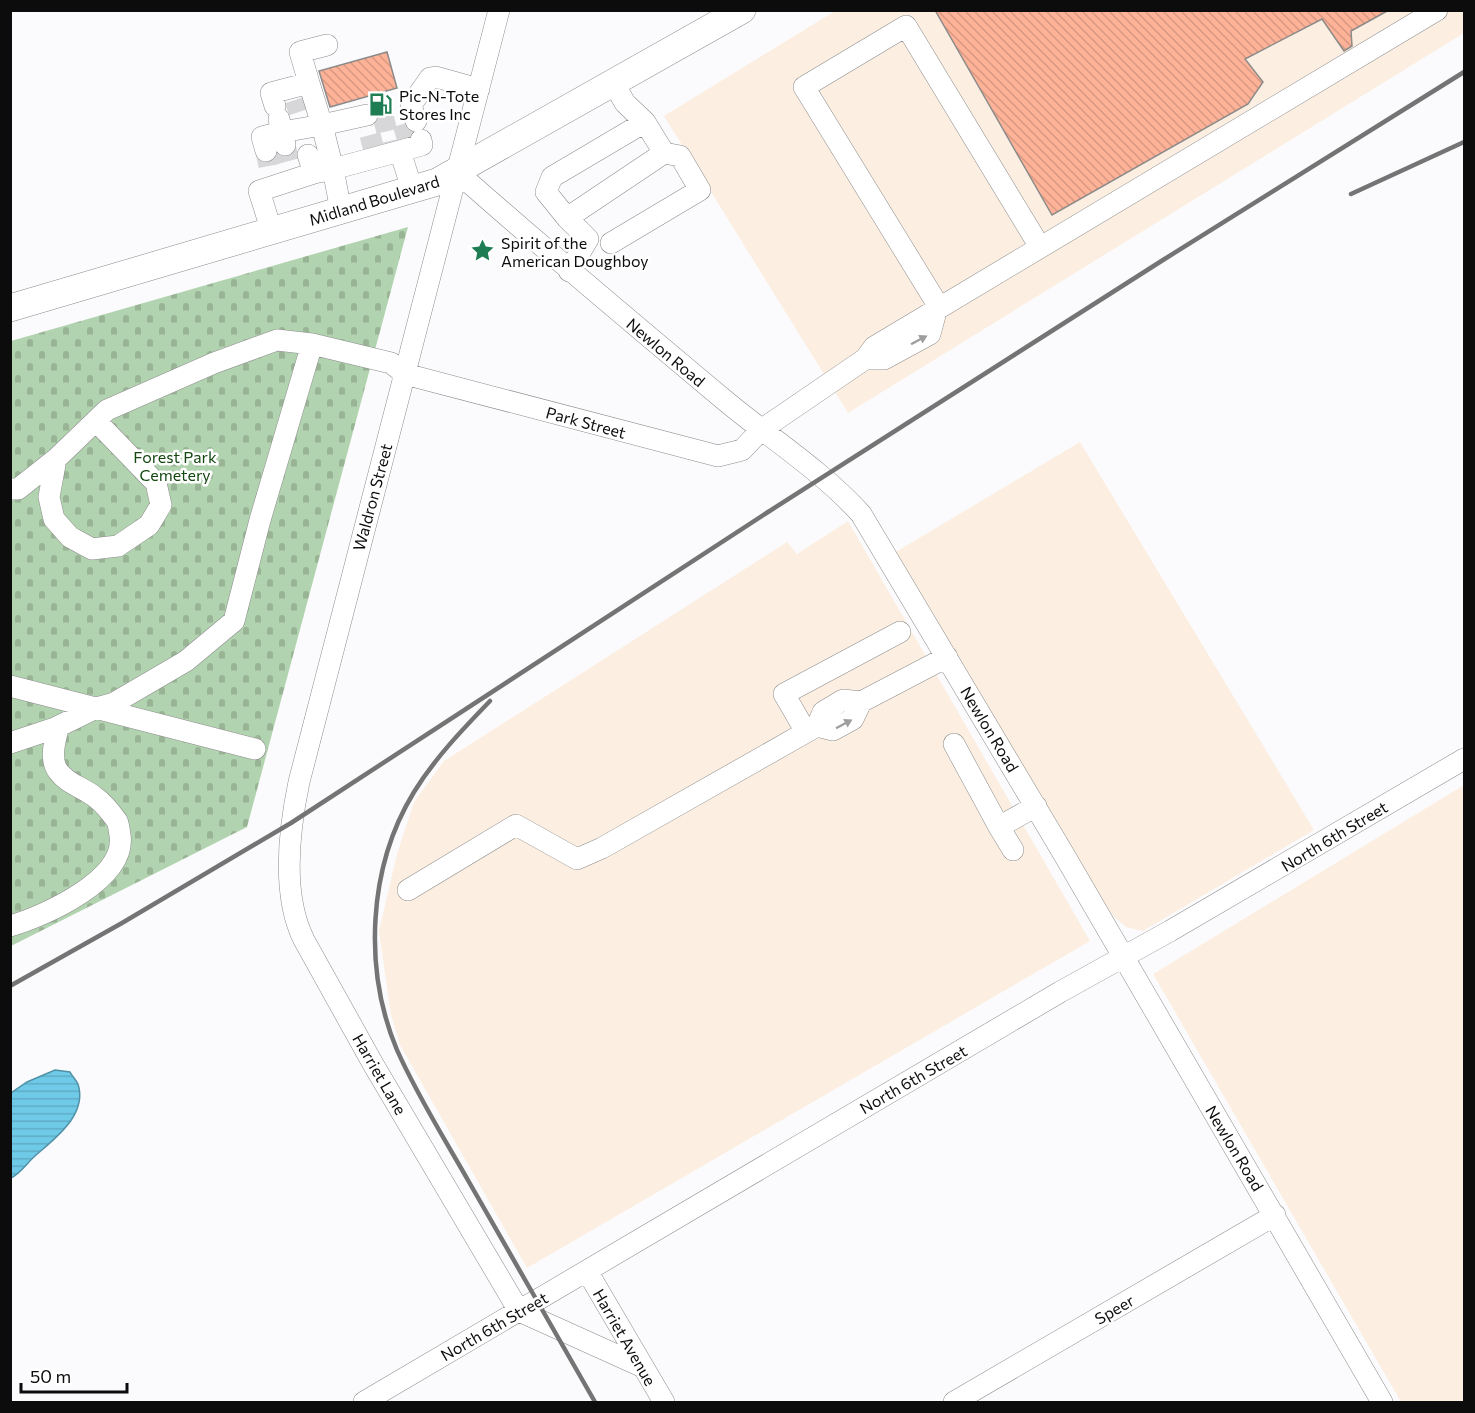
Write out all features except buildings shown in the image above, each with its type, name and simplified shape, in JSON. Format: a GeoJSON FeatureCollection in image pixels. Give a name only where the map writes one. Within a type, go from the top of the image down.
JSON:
{"type":"FeatureCollection","features":[{"type":"Feature","properties":{"kind":"main road","name":"Midland Boulevard"},"geometry":{"type":"LineString","coordinates":[[10,308],[437,182],[742,10]]}},
{"type":"Feature","properties":{"kind":"street","name":"Waldron Street"},"geometry":{"type":"LineString","coordinates":[[291,823],[316,712],[499,10]]}},
{"type":"Feature","properties":{"kind":"street","name":"Park Street"},"geometry":{"type":"LineString","coordinates":[[96,421],[107,410],[214,363],[277,340],[312,345],[391,363],[405,374],[718,456],[742,450],[761,430],[938,308],[1437,10]]}},
{"type":"Feature","properties":{"kind":"street"},"geometry":{"type":"LineString","coordinates":[[938,308],[804,87],[864,51],[906,26],[1040,247]]}},
{"type":"Feature","properties":{"kind":"street"},"geometry":{"type":"LineString","coordinates":[[272,232],[258,191],[290,138],[300,52],[327,45]]}},
{"type":"Feature","properties":{"kind":"street"},"geometry":{"type":"LineString","coordinates":[[394,133],[430,78],[436,77],[479,89]]}},
{"type":"Feature","properties":{"kind":"street"},"geometry":{"type":"LineString","coordinates":[[614,84],[625,103],[645,122],[664,153]]}},
{"type":"Feature","properties":{"kind":"street"},"geometry":{"type":"LineString","coordinates":[[567,218],[664,153],[680,156],[700,190],[615,248],[588,239],[567,218],[546,192],[552,177],[645,122]]}},
{"type":"Feature","properties":{"kind":"street"},"geometry":{"type":"LineString","coordinates":[[290,138],[394,133]]}},
{"type":"Feature","properties":{"kind":"street"},"geometry":{"type":"LineString","coordinates":[[290,138],[394,133]]}},
{"type":"Feature","properties":{"kind":"street"},"geometry":{"type":"LineString","coordinates":[[394,133],[412,189]]}},
{"type":"Feature","properties":{"kind":"street"},"geometry":{"type":"LineString","coordinates":[[290,138],[342,211]]}},
{"type":"Feature","properties":{"kind":"street","name":"Newlon Road"},"geometry":{"type":"LineString","coordinates":[[457,172],[569,271],[761,430],[823,477],[861,514],[1036,806],[1382,1402]]}},
{"type":"Feature","properties":{"kind":"street"},"geometry":{"type":"LineString","coordinates":[[569,271],[588,239]]}},
{"type":"Feature","properties":{"kind":"street"},"geometry":{"type":"LineString","coordinates":[[10,743],[114,703],[186,661],[234,621],[260,520],[312,345]]}},
{"type":"Feature","properties":{"kind":"street"},"geometry":{"type":"LineString","coordinates":[[10,489],[18,489],[56,459],[96,421],[156,483],[161,505],[149,525],[118,546],[92,549],[70,537],[54,519],[49,497],[56,459]]}},
{"type":"Feature","properties":{"kind":"street"},"geometry":{"type":"LineString","coordinates":[[811,729],[784,694],[900,632]]}},
{"type":"Feature","properties":{"kind":"street"},"geometry":{"type":"LineString","coordinates":[[408,890],[516,825],[577,859],[602,848],[811,729],[832,730],[853,718],[861,702],[947,657]]}},
{"type":"Feature","properties":{"kind":"street"},"geometry":{"type":"LineString","coordinates":[[10,686],[255,749]]}},
{"type":"Feature","properties":{"kind":"street"},"geometry":{"type":"LineString","coordinates":[[10,926],[30,920],[76,896],[109,872],[121,844],[118,823],[95,797],[72,786],[58,771],[53,760],[59,726]]}},
{"type":"Feature","properties":{"kind":"street"},"geometry":{"type":"LineString","coordinates":[[954,744],[1013,850]]}},
{"type":"Feature","properties":{"kind":"street","name":"North 6th Street"},"geometry":{"type":"LineString","coordinates":[[364,1402],[1050,998],[1464,759]]}},
{"type":"Feature","properties":{"kind":"street"},"geometry":{"type":"LineString","coordinates":[[999,827],[1036,806]]}},
{"type":"Feature","properties":{"kind":"street","name":"Harriet Lane"},"geometry":{"type":"LineString","coordinates":[[291,823],[290,891],[299,930],[374,1064],[519,1311]]}},
{"type":"Feature","properties":{"kind":"street","name":"Speer"},"geometry":{"type":"LineString","coordinates":[[954,1402],[1275,1215]]}},
{"type":"Feature","properties":{"kind":"street","name":"Harriet Avenue"},"geometry":{"type":"LineString","coordinates":[[586,1271],[664,1402]]}},
{"type":"Feature","properties":{"kind":"street"},"geometry":{"type":"LineString","coordinates":[[519,1311],[643,1367]]}},
{"type":"Feature","properties":{"kind":"shaded area"},"geometry":{"type":"Polygon","coordinates":[[[835,11],[1464,11],[1464,33],[848,413],[664,116],[835,11]]]}},
{"type":"Feature","properties":{"kind":"shaded area"},"geometry":{"type":"Polygon","coordinates":[[[1080,442],[1314,830],[1143,931],[1126,927],[1112,915],[894,553],[1080,442]]]}},
{"type":"Feature","properties":{"kind":"shaded area"},"geometry":{"type":"Polygon","coordinates":[[[848,521],[1090,941],[527,1268],[400,1045],[391,1015],[379,931],[397,854],[414,802],[444,761],[787,542],[797,554],[848,521]]]}},
{"type":"Feature","properties":{"kind":"shaded area"},"geometry":{"type":"Polygon","coordinates":[[[1464,785],[1464,1402],[1401,1402],[1153,974],[1464,785]]]}},
{"type":"Feature","properties":{"kind":"green space","name":"Forest Park Cemetery"},"geometry":{"type":"Polygon","coordinates":[[[408,227],[247,827],[11,946],[11,341],[408,227]]]}},
{"type":"Feature","properties":{"kind":"water"},"geometry":{"type":"Polygon","coordinates":[[[55,1070],[70,1072],[78,1084],[80,1095],[74,1116],[60,1134],[11,1178],[11,1093],[27,1082],[55,1070]]]}},
{"type":"Feature","properties":{"kind":"tunnel"},"geometry":{"type":"LineString","coordinates":[[295,100],[299,112]]}},
{"type":"Feature","properties":{"kind":"tunnel"},"geometry":{"type":"LineString","coordinates":[[382,111],[391,150]]}},
{"type":"Feature","properties":{"kind":"tunnel"},"geometry":{"type":"LineString","coordinates":[[403,124],[409,144]]}},
{"type":"Feature","properties":{"kind":"tunnel"},"geometry":{"type":"LineString","coordinates":[[370,135],[375,154]]}},
{"type":"Feature","properties":{"kind":"tunnel"},"geometry":{"type":"LineString","coordinates":[[285,146],[289,161]]}},
{"type":"Feature","properties":{"kind":"tunnel"},"geometry":{"type":"LineString","coordinates":[[266,151],[269,166]]}},
{"type":"Feature","properties":{"kind":"railway"},"geometry":{"type":"LineString","coordinates":[[10,986],[291,823],[768,512],[1163,260],[1464,72]]}},
{"type":"Feature","properties":{"kind":"railway"},"geometry":{"type":"LineString","coordinates":[[1351,194],[1464,142]]}},
{"type":"Feature","properties":{"kind":"railway"},"geometry":{"type":"LineString","coordinates":[[490,701],[440,756],[414,792],[399,821],[387,853],[379,885],[375,953],[379,986],[386,1019],[397,1050],[413,1083],[595,1402]]}},
{"type":"Feature","properties":{"kind":"place","name":"Pic-N-Tote Stores Inc"},"geometry":{"type":"Point","coordinates":[381,104]}},
{"type":"Feature","properties":{"kind":"place","name":"Spirit of the American Doughboy"},"geometry":{"type":"Point","coordinates":[483,251]}}]}
